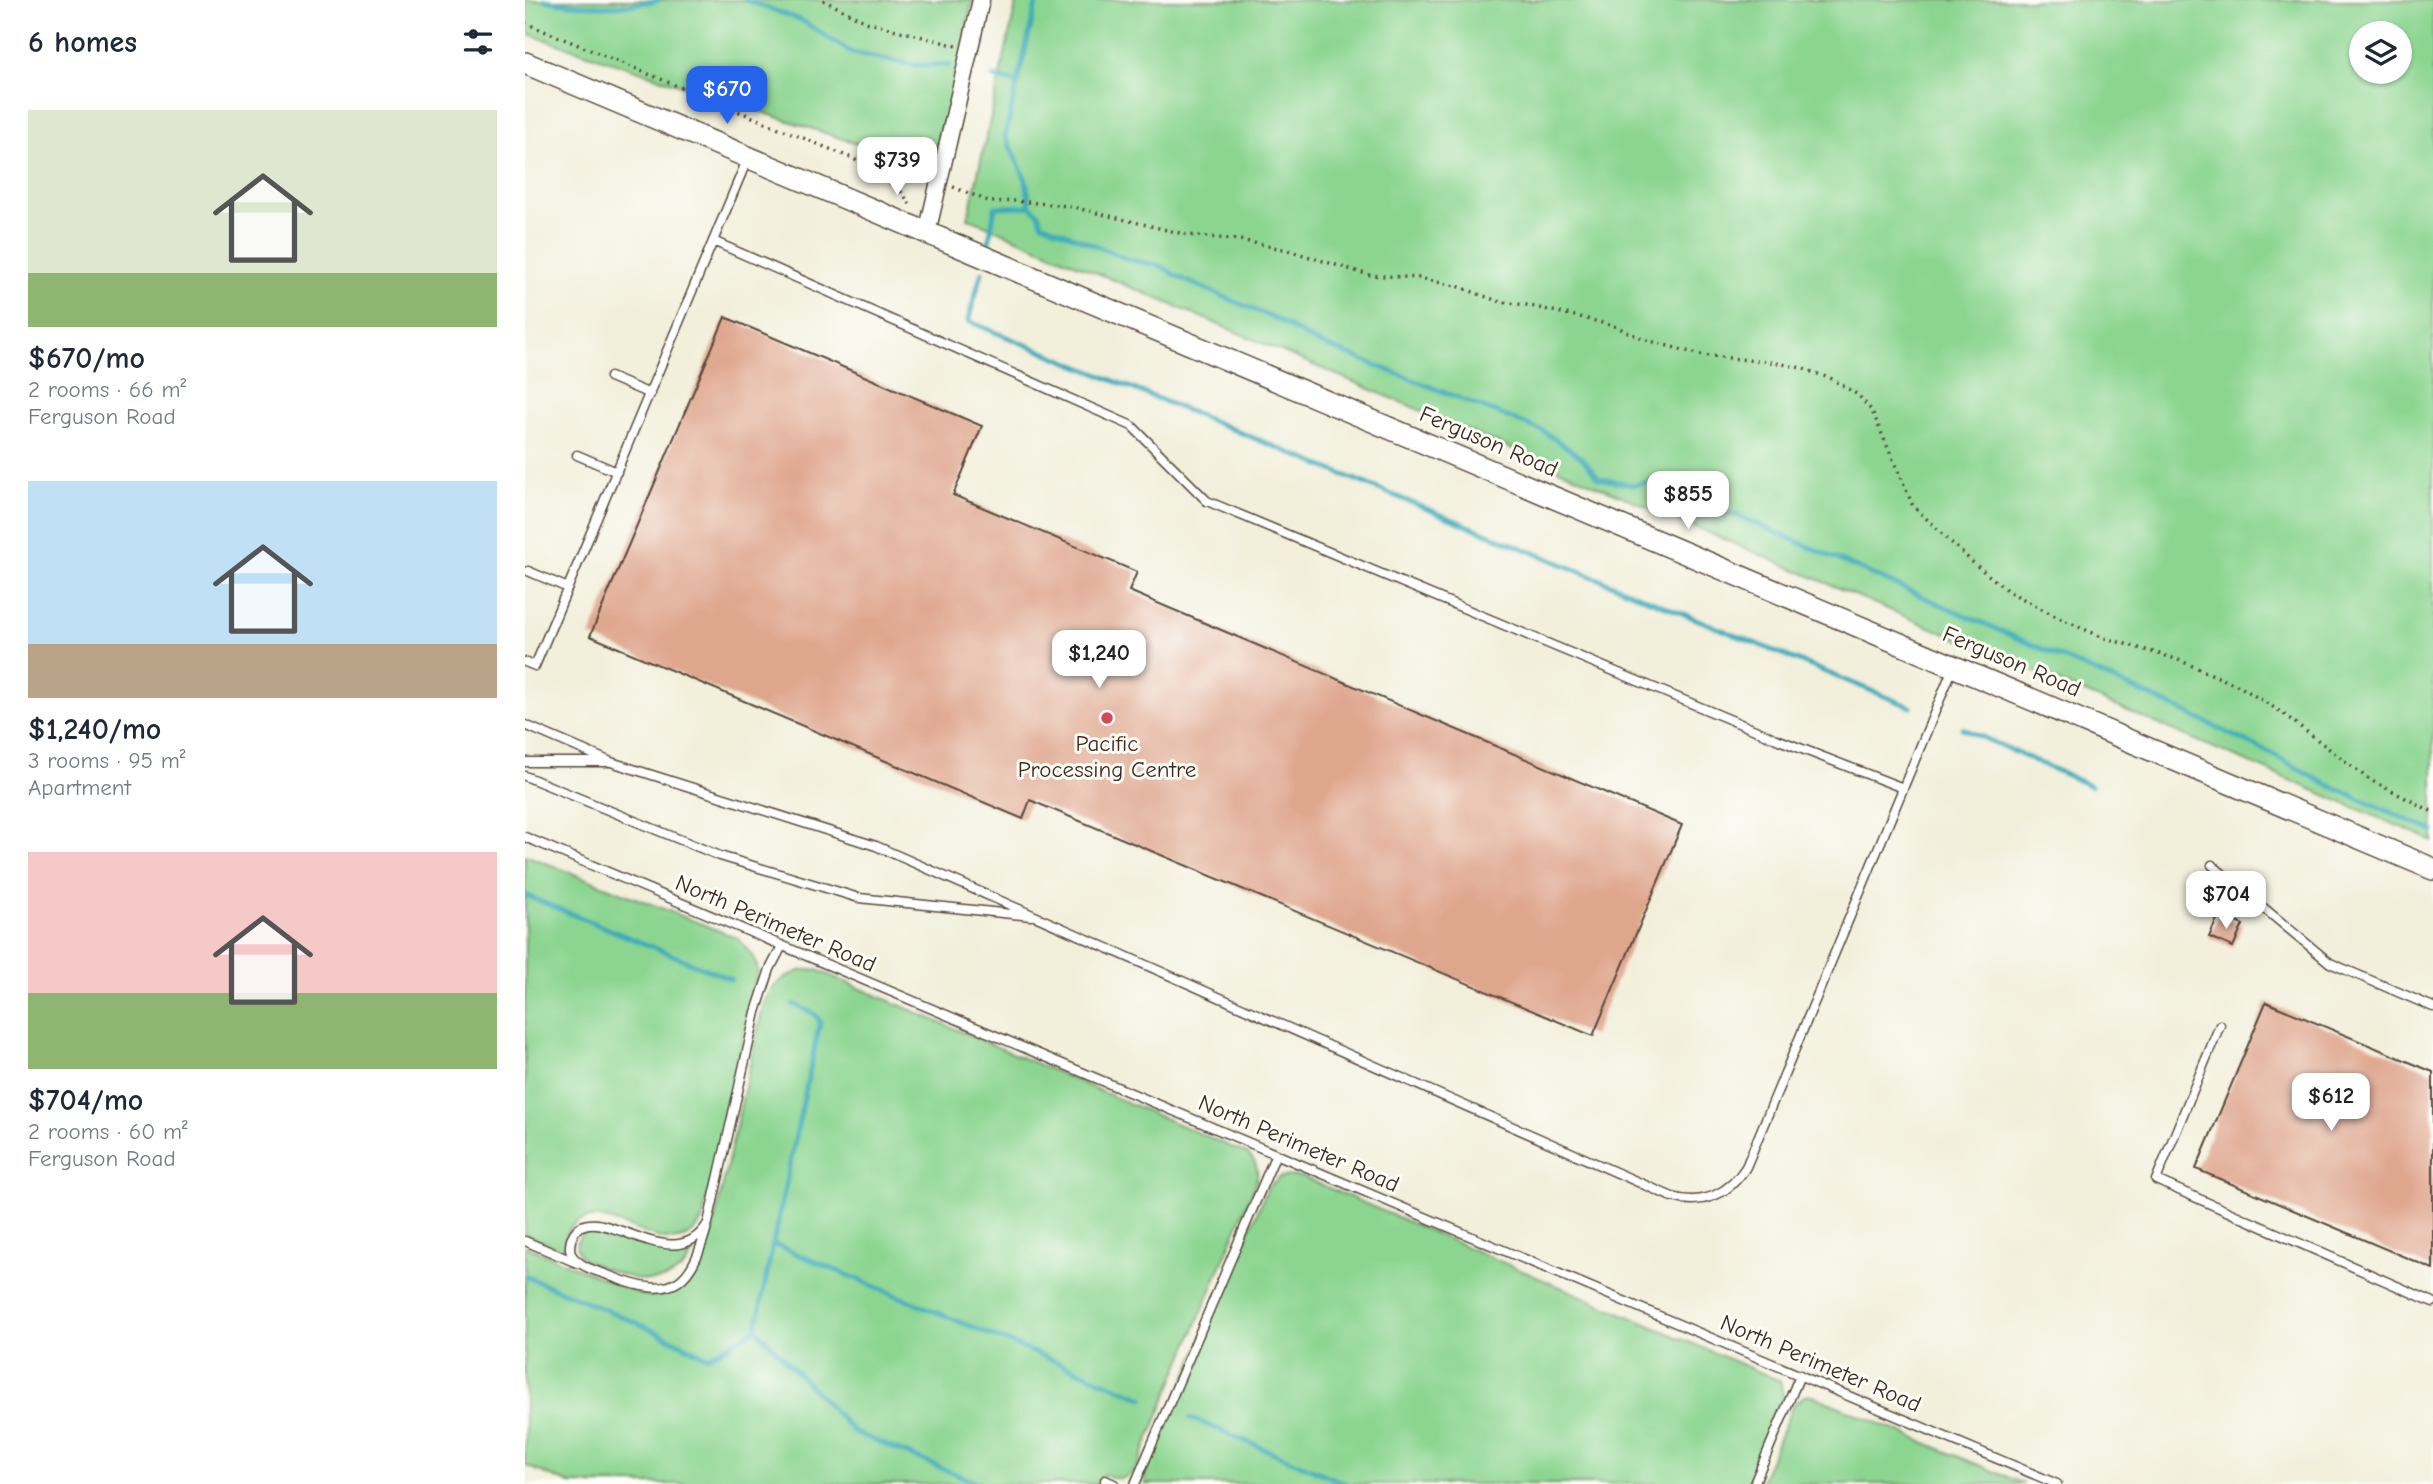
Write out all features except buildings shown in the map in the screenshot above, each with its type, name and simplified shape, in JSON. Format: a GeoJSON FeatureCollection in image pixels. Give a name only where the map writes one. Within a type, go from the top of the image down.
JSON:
{"type":"FeatureCollection","features":[{"type":"Feature","properties":{"kind":"street"},"geometry":{"type":"LineString","coordinates":[[927,233],[981,0]]}},
{"type":"Feature","properties":{"kind":"street","name":"Ferguson Road"},"geometry":{"type":"LineString","coordinates":[[525,63],[2433,869]]}},
{"type":"Feature","properties":{"kind":"lane"},"geometry":{"type":"LineString","coordinates":[[525,662],[535,666],[748,157]]}},
{"type":"Feature","properties":{"kind":"lane"},"geometry":{"type":"LineString","coordinates":[[713,241],[1132,426],[1207,501],[1741,724],[1903,788]]}},
{"type":"Feature","properties":{"kind":"lane"},"geometry":{"type":"LineString","coordinates":[[610,377],[649,394]]}},
{"type":"Feature","properties":{"kind":"lane"},"geometry":{"type":"LineString","coordinates":[[577,455],[617,472]]}},
{"type":"Feature","properties":{"kind":"lane"},"geometry":{"type":"LineString","coordinates":[[528,571],[568,588]]}},
{"type":"Feature","properties":{"kind":"lane"},"geometry":{"type":"LineString","coordinates":[[525,726],[611,762],[876,846],[1687,1202],[1718,1195],[1733,1185],[1746,1167],[1954,665]]}},
{"type":"Feature","properties":{"kind":"lane"},"geometry":{"type":"LineString","coordinates":[[525,762],[611,762]]}},
{"type":"Feature","properties":{"kind":"lane"},"geometry":{"type":"LineString","coordinates":[[525,776],[720,856],[859,898],[1038,917]]}},
{"type":"Feature","properties":{"kind":"lane","name":"North Perimeter Road"},"geometry":{"type":"LineString","coordinates":[[525,837],[2057,1484]]}},
{"type":"Feature","properties":{"kind":"lane"},"geometry":{"type":"LineString","coordinates":[[2212,865],[2330,963],[2433,1007]]}},
{"type":"Feature","properties":{"kind":"lane"},"geometry":{"type":"LineString","coordinates":[[525,1241],[637,1287],[649,1289],[668,1286],[691,1271],[708,1223],[756,1012],[770,969],[782,946]]}},
{"type":"Feature","properties":{"kind":"lane"},"geometry":{"type":"LineString","coordinates":[[2220,1025],[2155,1180],[2433,1302]]}},
{"type":"Feature","properties":{"kind":"lane"},"geometry":{"type":"LineString","coordinates":[[1135,1484],[1276,1154]]}},
{"type":"Feature","properties":{"kind":"lane"},"geometry":{"type":"LineString","coordinates":[[580,1264],[571,1254],[571,1241],[578,1229],[585,1225],[602,1225],[656,1243],[675,1245],[691,1241],[708,1223]]}},
{"type":"Feature","properties":{"kind":"lane"},"geometry":{"type":"LineString","coordinates":[[1754,1484],[1800,1375]]}},
{"type":"Feature","properties":{"kind":"lane"},"geometry":{"type":"LineString","coordinates":[[1105,1480],[1114,1484]]}},
{"type":"Feature","properties":{"kind":"path"},"geometry":{"type":"LineString","coordinates":[[823,0],[866,22],[962,47]]}},
{"type":"Feature","properties":{"kind":"path"},"geometry":{"type":"LineString","coordinates":[[525,23],[854,159],[900,190],[910,204]]}},
{"type":"Feature","properties":{"kind":"path"},"geometry":{"type":"LineString","coordinates":[[939,184],[963,189],[991,201],[1050,203],[1188,235],[1240,240],[1287,250],[1369,275],[1420,278],[1460,287],[1500,302],[1526,305],[1617,327],[1643,339],[1701,355],[1777,363],[1832,379],[1858,396],[1872,411],[1913,506],[1971,561],[2008,591],[2102,638],[2176,659],[2239,686],[2281,712],[2370,780],[2433,813]]}},
{"type":"Feature","properties":{"kind":"green space"},"geometry":{"type":"Polygon","coordinates":[[[525,0],[973,0],[940,147],[924,166],[525,33],[525,0]]]}},
{"type":"Feature","properties":{"kind":"green space"},"geometry":{"type":"Polygon","coordinates":[[[1017,0],[2433,0],[2433,841],[968,218],[1017,0]]]}},
{"type":"Feature","properties":{"kind":"green space"},"geometry":{"type":"Polygon","coordinates":[[[525,855],[738,938],[754,958],[758,970],[702,1220],[690,1235],[675,1239],[657,1237],[602,1218],[586,1218],[570,1229],[565,1238],[565,1251],[525,1234],[525,855]]]}},
{"type":"Feature","properties":{"kind":"green space"},"geometry":{"type":"Polygon","coordinates":[[[803,970],[817,970],[1248,1154],[1253,1160],[1257,1167],[1256,1182],[1137,1467],[1130,1475],[1114,1478],[1104,1474],[1100,1484],[570,1484],[525,1465],[525,1246],[642,1295],[672,1294],[691,1282],[703,1261],[712,1233],[764,1002],[780,982],[803,970]]]}},
{"type":"Feature","properties":{"kind":"green space"},"geometry":{"type":"Polygon","coordinates":[[[1280,1177],[1303,1177],[1780,1381],[1784,1400],[1749,1484],[1145,1484],[1145,1472],[1268,1187],[1280,1177]]]}},
{"type":"Feature","properties":{"kind":"green space"},"geometry":{"type":"Polygon","coordinates":[[[597,1229],[661,1249],[686,1248],[697,1243],[686,1264],[673,1275],[648,1280],[621,1274],[583,1259],[577,1249],[578,1239],[585,1232],[597,1229]]]}},
{"type":"Feature","properties":{"kind":"green space"},"geometry":{"type":"Polygon","coordinates":[[[1805,1395],[1811,1395],[2024,1484],[1760,1484],[1793,1405],[1805,1395]]]}},
{"type":"Feature","properties":{"kind":"waterway"},"geometry":{"type":"LineString","coordinates":[[545,0],[602,6],[659,0]]}},
{"type":"Feature","properties":{"kind":"waterway"},"geometry":{"type":"LineString","coordinates":[[745,0],[801,20],[852,53],[915,65],[949,65]]}},
{"type":"Feature","properties":{"kind":"waterway"},"geometry":{"type":"LineString","coordinates":[[989,241],[995,207],[1030,206],[1026,180],[1005,136],[1037,0]]}},
{"type":"Feature","properties":{"kind":"waterway"},"geometry":{"type":"LineString","coordinates":[[993,77],[1019,83]]}},
{"type":"Feature","properties":{"kind":"waterway"},"geometry":{"type":"LineString","coordinates":[[1030,206],[1039,214],[1042,223],[1130,260],[1161,266],[1180,278],[1278,320],[1314,341],[1543,431],[1581,457],[1599,478],[1633,485],[1656,480],[1673,503],[1687,514],[1705,517],[1734,514],[2168,704],[2272,754],[2326,784],[2433,831]]}},
{"type":"Feature","properties":{"kind":"waterway"},"geometry":{"type":"LineString","coordinates":[[982,272],[968,321],[1911,707]]}},
{"type":"Feature","properties":{"kind":"waterway"},"geometry":{"type":"LineString","coordinates":[[1962,728],[2091,786]]}},
{"type":"Feature","properties":{"kind":"waterway"},"geometry":{"type":"LineString","coordinates":[[525,895],[731,979]]}},
{"type":"Feature","properties":{"kind":"waterway"},"geometry":{"type":"LineString","coordinates":[[793,1004],[815,1014],[820,1022],[773,1244],[1143,1398]]}},
{"type":"Feature","properties":{"kind":"waterway"},"geometry":{"type":"LineString","coordinates":[[773,1244],[756,1329],[854,1432],[980,1484]]}},
{"type":"Feature","properties":{"kind":"waterway"},"geometry":{"type":"LineString","coordinates":[[525,1276],[642,1325],[708,1357],[756,1329]]}},
{"type":"Feature","properties":{"kind":"waterway"},"geometry":{"type":"LineString","coordinates":[[1191,1418],[1347,1484]]}},
{"type":"Feature","properties":{"kind":"place","name":"Pacific Processing Centre"},"geometry":{"type":"Point","coordinates":[1107,718]}}]}
